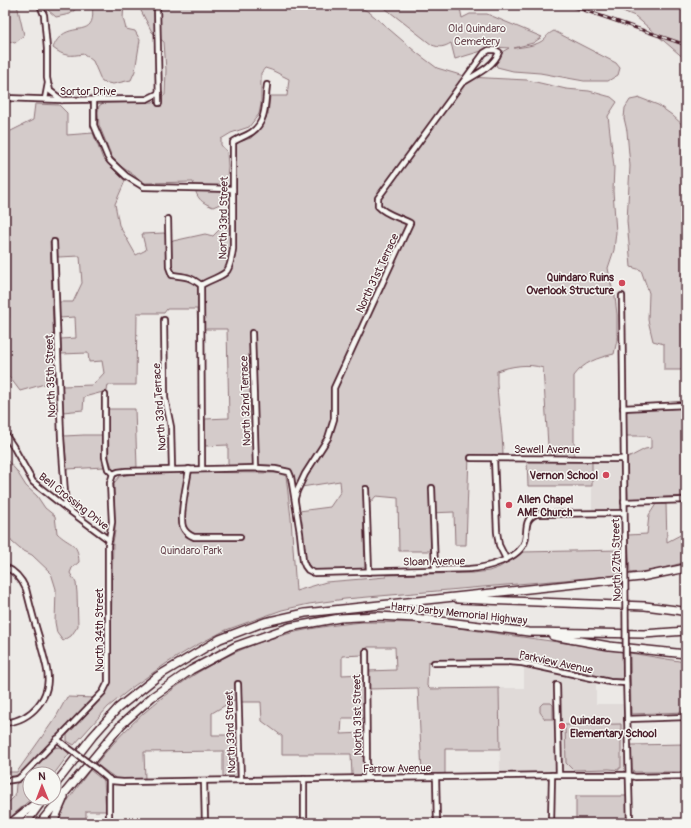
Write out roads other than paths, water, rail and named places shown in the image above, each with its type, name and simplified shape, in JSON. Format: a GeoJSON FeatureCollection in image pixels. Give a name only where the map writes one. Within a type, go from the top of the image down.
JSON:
{"type":"FeatureCollection","features":[{"type":"Feature","properties":{"kind":"highway","name":"Harry Darby Memorial Highway"},"geometry":{"type":"LineString","coordinates":[[62,776],[92,737],[118,708],[158,676],[220,639],[265,622],[305,613],[641,577],[686,568]]}},
{"type":"Feature","properties":{"kind":"highway"},"geometry":{"type":"LineString","coordinates":[[434,598],[645,606],[686,612]]}},
{"type":"Feature","properties":{"kind":"highway","name":"Harry Darby Memorial Highway"},"geometry":{"type":"LineString","coordinates":[[40,823],[121,726],[152,697],[191,670],[230,650],[290,627],[340,618],[378,616],[415,618],[529,632],[644,634],[684,632]]}},
{"type":"Feature","properties":{"kind":"highway"},"geometry":{"type":"LineString","coordinates":[[529,632],[609,646],[686,654]]}},
{"type":"Feature","properties":{"kind":"highway"},"geometry":{"type":"LineString","coordinates":[[668,652],[686,660]]}},
{"type":"Feature","properties":{"kind":"highway"},"geometry":{"type":"LineString","coordinates":[[53,823],[69,787]]}},
{"type":"Feature","properties":{"kind":"highway"},"geometry":{"type":"LineString","coordinates":[[11,823],[33,806]]}},
{"type":"Feature","properties":{"kind":"highway"},"geometry":{"type":"LineString","coordinates":[[26,823],[38,806]]}},
{"type":"Feature","properties":{"kind":"street"},"geometry":{"type":"LineString","coordinates":[[40,5],[44,15],[48,84],[50,91],[62,100]]}},
{"type":"Feature","properties":{"kind":"street"},"geometry":{"type":"LineString","coordinates":[[158,5],[160,104]]}},
{"type":"Feature","properties":{"kind":"street","name":"North 31st Terrace"},"geometry":{"type":"LineString","coordinates":[[294,502],[297,491],[305,474],[324,445],[332,429],[334,419],[334,388],[410,224],[400,217],[383,212],[378,206],[378,198],[462,83],[484,53],[489,50],[499,52],[497,58],[491,64],[462,83]]}},
{"type":"Feature","properties":{"kind":"street"},"geometry":{"type":"LineString","coordinates":[[45,99],[48,84]]}},
{"type":"Feature","properties":{"kind":"street","name":"North 33rd Street"},"geometry":{"type":"LineString","coordinates":[[200,285],[226,274],[229,270],[233,249],[233,142],[253,131],[263,119],[267,85]]}},
{"type":"Feature","properties":{"kind":"street","name":"Sortor Drive"},"geometry":{"type":"LineString","coordinates":[[5,98],[62,100],[147,99],[159,93]]}},
{"type":"Feature","properties":{"kind":"street"},"geometry":{"type":"LineString","coordinates":[[94,100],[94,125],[107,156],[110,161],[126,176],[144,187],[233,189]]}},
{"type":"Feature","properties":{"kind":"street"},"geometry":{"type":"LineString","coordinates":[[168,219],[169,267],[172,276],[190,278],[195,280],[200,285],[202,469]]}},
{"type":"Feature","properties":{"kind":"street","name":"North 35th Street"},"geometry":{"type":"LineString","coordinates":[[54,242],[61,437],[66,508]]}},
{"type":"Feature","properties":{"kind":"street","name":"North 27th Street"},"geometry":{"type":"LineString","coordinates":[[622,296],[626,683],[630,823]]}},
{"type":"Feature","properties":{"kind":"street","name":"North 33rd Terrace"},"geometry":{"type":"LineString","coordinates":[[164,320],[165,398],[171,427],[172,469]]}},
{"type":"Feature","properties":{"kind":"street","name":"North 32nd Terrace"},"geometry":{"type":"LineString","coordinates":[[252,333],[256,468]]}},
{"type":"Feature","properties":{"kind":"street"},"geometry":{"type":"LineString","coordinates":[[105,395],[105,457],[108,468],[113,474],[126,471],[172,469],[275,469],[289,472],[294,502]]}},
{"type":"Feature","properties":{"kind":"street"},"geometry":{"type":"LineString","coordinates":[[623,408],[686,405]]}},
{"type":"Feature","properties":{"kind":"street","name":"Bell Crossing Drive"},"geometry":{"type":"LineString","coordinates":[[5,434],[33,482],[109,540]]}},
{"type":"Feature","properties":{"kind":"street","name":"Sewell Avenue"},"geometry":{"type":"LineString","coordinates":[[471,458],[623,459]]}},
{"type":"Feature","properties":{"kind":"street"},"geometry":{"type":"LineString","coordinates":[[494,458],[497,532],[499,545],[506,559]]}},
{"type":"Feature","properties":{"kind":"street"},"geometry":{"type":"LineString","coordinates":[[189,469],[182,514],[182,525],[184,530],[194,537],[240,537]]}},
{"type":"Feature","properties":{"kind":"street","name":"North 34th Street"},"geometry":{"type":"LineString","coordinates":[[57,739],[104,692],[108,682],[109,540],[112,522],[110,483],[113,474]]}},
{"type":"Feature","properties":{"kind":"street"},"geometry":{"type":"LineString","coordinates":[[432,488],[435,569]]}},
{"type":"Feature","properties":{"kind":"street"},"geometry":{"type":"LineString","coordinates":[[366,489],[369,572]]}},
{"type":"Feature","properties":{"kind":"street"},"geometry":{"type":"LineString","coordinates":[[624,502],[686,500]]}},
{"type":"Feature","properties":{"kind":"street","name":"Sloan Avenue"},"geometry":{"type":"LineString","coordinates":[[294,502],[304,566],[314,573],[476,568],[497,564],[522,547],[525,542],[527,522],[532,516],[540,513],[624,513]]}},
{"type":"Feature","properties":{"kind":"street"},"geometry":{"type":"LineString","coordinates":[[5,567],[16,574],[22,581],[26,590],[47,669],[48,680],[45,694],[38,707],[29,715],[21,719],[5,723]]}},
{"type":"Feature","properties":{"kind":"street","name":"North 31st Street"},"geometry":{"type":"LineString","coordinates":[[366,652],[367,778]]}},
{"type":"Feature","properties":{"kind":"street","name":"Parkview Avenue"},"geometry":{"type":"LineString","coordinates":[[434,663],[522,663],[610,682],[626,683]]}},
{"type":"Feature","properties":{"kind":"street","name":"North 33rd Street"},"geometry":{"type":"LineString","coordinates":[[238,684],[241,780]]}},
{"type":"Feature","properties":{"kind":"street"},"geometry":{"type":"LineString","coordinates":[[557,685],[559,775]]}},
{"type":"Feature","properties":{"kind":"street"},"geometry":{"type":"LineString","coordinates":[[627,719],[686,717]]}},
{"type":"Feature","properties":{"kind":"street"},"geometry":{"type":"LineString","coordinates":[[5,781],[18,779],[57,739],[109,779],[109,823]]}},
{"type":"Feature","properties":{"kind":"street"},"geometry":{"type":"LineString","coordinates":[[551,823],[552,775]]}},
{"type":"Feature","properties":{"kind":"street","name":"Farrow Avenue"},"geometry":{"type":"LineString","coordinates":[[109,779],[114,782],[123,782],[552,775],[628,775],[634,777],[686,776]]}},
{"type":"Feature","properties":{"kind":"street"},"geometry":{"type":"LineString","coordinates":[[436,777],[437,823]]}},
{"type":"Feature","properties":{"kind":"street"},"geometry":{"type":"LineString","coordinates":[[304,780],[304,823]]}},
{"type":"Feature","properties":{"kind":"street"},"geometry":{"type":"LineString","coordinates":[[204,781],[205,823]]}},
{"type":"Feature","properties":{"kind":"railway"},"geometry":{"type":"LineString","coordinates":[[569,5],[686,45]]}},
{"type":"Feature","properties":{"kind":"place","name":"Quindaro Ruins Overlook Structure"},"geometry":{"type":"Point","coordinates":[622,283]}},
{"type":"Feature","properties":{"kind":"place","name":"Vernon School"},"geometry":{"type":"Point","coordinates":[606,475]}},
{"type":"Feature","properties":{"kind":"place","name":"Allen Chapel AME Church"},"geometry":{"type":"Point","coordinates":[509,505]}},
{"type":"Feature","properties":{"kind":"place","name":"Quindaro Elementary School"},"geometry":{"type":"Point","coordinates":[562,726]}},
{"type":"Feature","properties":{"kind":"park label","name":"Old Quindaro Cemetery"},"geometry":{"type":"Point","coordinates":[477,34]}},
{"type":"Feature","properties":{"kind":"park label","name":"Quindaro Park"},"geometry":{"type":"Point","coordinates":[191,550]}}]}
